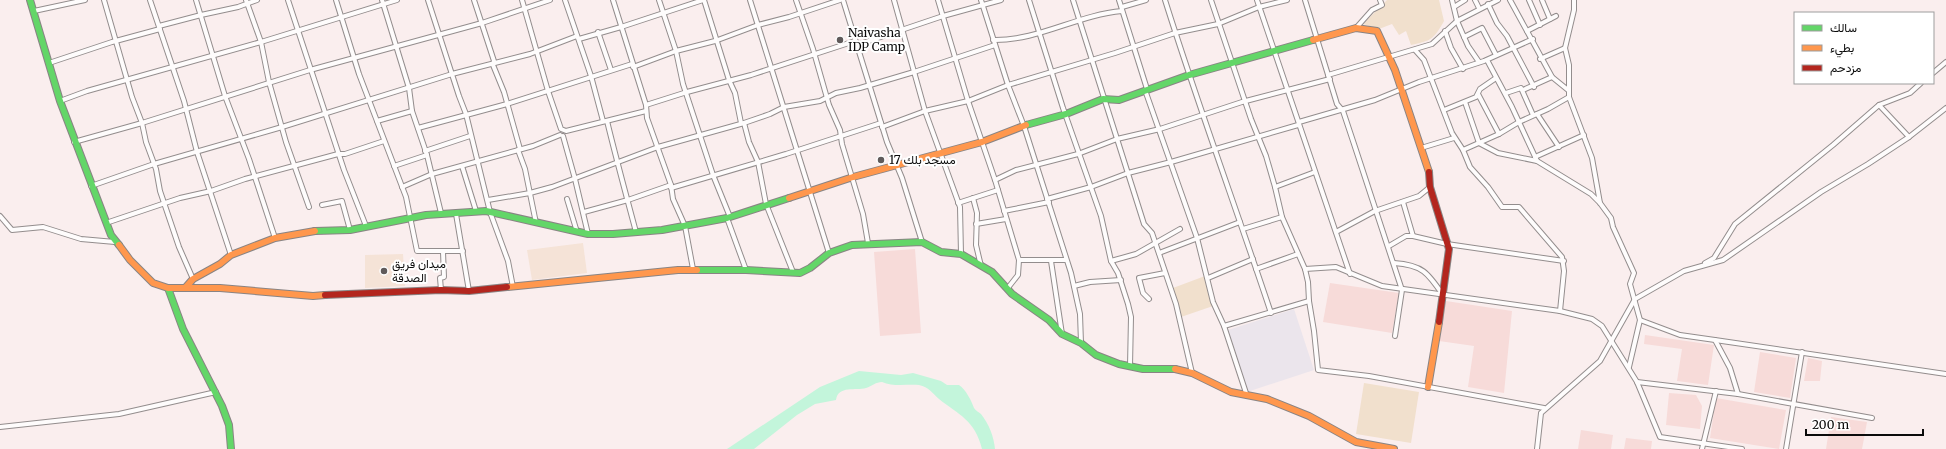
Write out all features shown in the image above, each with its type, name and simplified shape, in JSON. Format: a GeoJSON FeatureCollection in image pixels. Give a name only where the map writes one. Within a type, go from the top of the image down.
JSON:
{"type":"FeatureCollection","features":[{"type":"Feature","properties":{"kind":"street"},"geometry":{"type":"LineString","coordinates":[[30,0],[60,101],[74,142],[115,242],[130,260],[153,283],[168,288],[186,286],[313,296],[441,290],[469,291],[693,269],[804,272],[829,253],[852,245],[868,243],[922,242],[942,252],[961,254],[992,272],[1007,289],[1048,320],[1062,334],[1081,343],[1096,355],[1143,369],[1173,369],[1192,373],[1231,392],[1268,399],[1309,416],[1356,442],[1394,449]]}},
{"type":"Feature","properties":{"kind":"street"},"geometry":{"type":"LineString","coordinates":[[34,11],[85,0]]}},
{"type":"Feature","properties":{"kind":"street"},"geometry":{"type":"LineString","coordinates":[[104,0],[142,124],[146,142],[154,164],[160,191],[179,247],[193,279]]}},
{"type":"Feature","properties":{"kind":"street"},"geometry":{"type":"LineString","coordinates":[[150,0],[173,68],[186,109],[197,152],[231,255]]}},
{"type":"Feature","properties":{"kind":"street"},"geometry":{"type":"LineString","coordinates":[[196,0],[225,96],[275,238]]}},
{"type":"Feature","properties":{"kind":"street"},"geometry":{"type":"LineString","coordinates":[[49,63],[201,15],[226,10],[257,0]]}},
{"type":"Feature","properties":{"kind":"street"},"geometry":{"type":"LineString","coordinates":[[288,0],[310,70],[326,113],[338,154],[366,226]]}},
{"type":"Feature","properties":{"kind":"street"},"geometry":{"type":"LineString","coordinates":[[336,0],[340,17],[369,100],[402,187],[411,218],[417,250],[463,252]]}},
{"type":"Feature","properties":{"kind":"street"},"geometry":{"type":"LineString","coordinates":[[382,0],[409,88],[412,111],[427,156],[442,213]]}},
{"type":"Feature","properties":{"kind":"street"},"geometry":{"type":"LineString","coordinates":[[60,101],[87,91],[173,68],[261,42],[376,5],[383,5],[397,0]]}},
{"type":"Feature","properties":{"kind":"street"},"geometry":{"type":"LineString","coordinates":[[428,0],[466,114],[470,136],[478,161],[490,212],[508,261],[513,287]]}},
{"type":"Feature","properties":{"kind":"street"},"geometry":{"type":"LineString","coordinates":[[474,0],[494,61],[493,65],[507,104],[525,169],[536,223]]}},
{"type":"Feature","properties":{"kind":"street"},"geometry":{"type":"LineString","coordinates":[[522,0],[548,91],[564,130]]}},
{"type":"Feature","properties":{"kind":"street"},"geometry":{"type":"LineString","coordinates":[[74,142],[142,124],[269,82],[482,22],[550,0]]}},
{"type":"Feature","properties":{"kind":"street"},"geometry":{"type":"LineString","coordinates":[[565,0],[591,76],[618,163],[636,232]]}},
{"type":"Feature","properties":{"kind":"street"},"geometry":{"type":"LineString","coordinates":[[613,0],[646,105],[647,118],[671,186],[673,199],[685,226],[693,269]]}},
{"type":"Feature","properties":{"kind":"street"},"geometry":{"type":"LineString","coordinates":[[659,0],[676,51],[683,84],[687,92],[713,175],[746,270]]}},
{"type":"Feature","properties":{"kind":"street"},"geometry":{"type":"LineString","coordinates":[[91,186],[154,164],[282,127],[452,74],[493,65],[538,52],[578,37],[621,27],[704,0],[729,80],[735,93],[749,142],[758,162],[766,204],[793,272]]}},
{"type":"Feature","properties":{"kind":"street"},"geometry":{"type":"LineString","coordinates":[[750,0],[784,107],[789,129],[798,150],[829,253]]}},
{"type":"Feature","properties":{"kind":"street"},"geometry":{"type":"LineString","coordinates":[[796,0],[830,106],[842,137],[863,214],[868,243]]}},
{"type":"Feature","properties":{"kind":"street"},"geometry":{"type":"LineString","coordinates":[[418,128],[507,104],[591,76],[717,40],[758,25],[800,14],[840,0]]}},
{"type":"Feature","properties":{"kind":"street"},"geometry":{"type":"LineString","coordinates":[[843,0],[882,125],[902,178],[922,242]]}},
{"type":"Feature","properties":{"kind":"street"},"geometry":{"type":"LineString","coordinates":[[894,0],[901,29],[926,111],[958,203],[962,238],[961,254]]}},
{"type":"Feature","properties":{"kind":"street"},"geometry":{"type":"LineString","coordinates":[[938,0],[968,101],[995,180],[1019,260],[1018,275],[1007,289]]}},
{"type":"Feature","properties":{"kind":"street"},"geometry":{"type":"LineString","coordinates":[[646,105],[729,80],[772,69],[943,16],[981,2],[1001,0]]}},
{"type":"Feature","properties":{"kind":"street"},"geometry":{"type":"LineString","coordinates":[[1029,0],[1078,154],[1101,216],[1112,261],[1121,280],[1131,318],[1130,366]]}},
{"type":"Feature","properties":{"kind":"street"},"geometry":{"type":"LineString","coordinates":[[1073,0],[1093,60],[1103,99],[1144,224],[1152,233],[1176,304],[1192,373]]}},
{"type":"Feature","properties":{"kind":"street"},"geometry":{"type":"LineString","coordinates":[[1119,0],[1146,89],[1197,238],[1213,302],[1224,326],[1246,396]]}},
{"type":"Feature","properties":{"kind":"street"},"geometry":{"type":"LineString","coordinates":[[993,40],[1020,39],[1080,20],[1122,9],[1146,0]]}},
{"type":"Feature","properties":{"kind":"street"},"geometry":{"type":"LineString","coordinates":[[1164,0],[1197,95],[1213,149],[1243,229],[1271,313]]}},
{"type":"Feature","properties":{"kind":"street"},"geometry":{"type":"LineString","coordinates":[[1211,0],[1231,63],[1275,187],[1282,217],[1305,269],[1308,282],[1318,370],[1369,376],[1544,408]]}},
{"type":"Feature","properties":{"kind":"street"},"geometry":{"type":"LineString","coordinates":[[1257,0],[1350,274]]}},
{"type":"Feature","properties":{"kind":"street"},"geometry":{"type":"LineString","coordinates":[[584,212],[758,162],[926,111],[968,101],[1008,85],[1093,60],[1175,33],[1218,24],[1259,7],[1288,0]]}},
{"type":"Feature","properties":{"kind":"street"},"geometry":{"type":"LineString","coordinates":[[1305,0],[1338,104],[1343,111],[1366,178],[1384,238],[1389,246],[1402,290],[1394,336]]}},
{"type":"Feature","properties":{"kind":"street"},"geometry":{"type":"LineString","coordinates":[[1356,28],[1372,10],[1382,5],[1380,0]]}},
{"type":"Feature","properties":{"kind":"street"},"geometry":{"type":"LineString","coordinates":[[1452,0],[1457,21],[1464,38],[1479,62]]}},
{"type":"Feature","properties":{"kind":"street"},"geometry":{"type":"LineString","coordinates":[[1454,7],[1465,0]]}},
{"type":"Feature","properties":{"kind":"street"},"geometry":{"type":"LineString","coordinates":[[1475,0],[1479,8]]}},
{"type":"Feature","properties":{"kind":"street"},"geometry":{"type":"LineString","coordinates":[[995,180],[1016,170],[1078,154],[1117,139],[1160,129],[1202,114],[1287,91],[1387,56],[1415,50],[1432,44],[1444,31],[1457,21],[1479,8],[1498,0]]}},
{"type":"Feature","properties":{"kind":"street"},"geometry":{"type":"LineString","coordinates":[[1510,0],[1533,40],[1540,59],[1552,77],[1568,90]]}},
{"type":"Feature","properties":{"kind":"street"},"geometry":{"type":"LineString","coordinates":[[1529,0],[1540,25]]}},
{"type":"Feature","properties":{"kind":"street"},"geometry":{"type":"LineString","coordinates":[[1542,0],[1550,18]]}},
{"type":"Feature","properties":{"kind":"street"},"geometry":{"type":"LineString","coordinates":[[1574,0],[1574,10],[1565,48],[1569,65],[1568,90],[1569,97],[1592,158],[1600,203]]}},
{"type":"Feature","properties":{"kind":"street"},"geometry":{"type":"LineString","coordinates":[[247,2],[261,42],[269,82],[282,127],[309,207]]}},
{"type":"Feature","properties":{"kind":"street"},"geometry":{"type":"LineString","coordinates":[[981,2],[1008,85],[1024,126],[1035,166],[1048,200],[1074,286],[1080,314],[1081,343]]}},
{"type":"Feature","properties":{"kind":"street"},"geometry":{"type":"LineString","coordinates":[[1488,4],[1497,23],[1513,48],[1534,87]]}},
{"type":"Feature","properties":{"kind":"street"},"geometry":{"type":"LineString","coordinates":[[1528,31],[1556,16]]}},
{"type":"Feature","properties":{"kind":"street"},"geometry":{"type":"LineString","coordinates":[[186,286],[193,279],[220,264],[231,255],[275,238],[315,231],[350,230],[442,213],[456,214],[476,211],[490,212],[588,234],[636,232],[685,226],[728,218],[766,204],[852,177],[982,142],[1024,126],[1066,114],[1103,99],[1119,100],[1146,89],[1189,75],[1356,28],[1377,31],[1387,56],[1395,70],[1430,174],[1430,187],[1449,249],[1444,296],[1428,387]]}},
{"type":"Feature","properties":{"kind":"street"},"geometry":{"type":"LineString","coordinates":[[1464,38],[1482,28],[1496,55]]}},
{"type":"Feature","properties":{"kind":"street"},"geometry":{"type":"LineString","coordinates":[[1444,31],[1451,48],[1463,68]]}},
{"type":"Feature","properties":{"kind":"street"},"geometry":{"type":"LineString","coordinates":[[598,32],[611,70]]}},
{"type":"Feature","properties":{"kind":"street"},"geometry":{"type":"LineString","coordinates":[[1004,211],[1048,200],[1091,187],[1128,173],[1258,137],[1343,111],[1432,77],[1487,60],[1533,40]]}},
{"type":"Feature","properties":{"kind":"street"},"geometry":{"type":"LineString","coordinates":[[488,200],[530,193],[575,179],[658,147],[743,123],[770,114],[784,107],[820,101],[828,96],[914,72],[995,45]]}},
{"type":"Feature","properties":{"kind":"street"},"geometry":{"type":"LineString","coordinates":[[1540,59],[1565,48]]}},
{"type":"Feature","properties":{"kind":"street"},"geometry":{"type":"LineString","coordinates":[[1415,50],[1424,60],[1432,77],[1454,138],[1463,150],[1470,167],[1488,186],[1498,204],[1502,207],[1516,207],[1521,209],[1560,252],[1564,261],[1560,311]]}},
{"type":"Feature","properties":{"kind":"street"},"geometry":{"type":"LineString","coordinates":[[1487,60],[1506,94],[1536,159]]}},
{"type":"Feature","properties":{"kind":"street"},"geometry":{"type":"LineString","coordinates":[[1934,72],[1946,62]]}},
{"type":"Feature","properties":{"kind":"street"},"geometry":{"type":"LineString","coordinates":[[1506,94],[1519,88],[1523,90],[1534,87],[1552,77]]}},
{"type":"Feature","properties":{"kind":"street"},"geometry":{"type":"LineString","coordinates":[[1444,110],[1476,97],[1480,89],[1496,78]]}},
{"type":"Feature","properties":{"kind":"street"},"geometry":{"type":"LineString","coordinates":[[1700,267],[1714,258],[1734,224],[1833,145],[1879,105],[1910,93],[1920,84]]}},
{"type":"Feature","properties":{"kind":"street"},"geometry":{"type":"LineString","coordinates":[[1523,90],[1535,114],[1559,147]]}},
{"type":"Feature","properties":{"kind":"street"},"geometry":{"type":"LineString","coordinates":[[1478,93],[1499,134]]}},
{"type":"Feature","properties":{"kind":"street"},"geometry":{"type":"LineString","coordinates":[[1463,150],[1499,134],[1519,122],[1569,97]]}},
{"type":"Feature","properties":{"kind":"street"},"geometry":{"type":"LineString","coordinates":[[1465,102],[1479,143],[1498,153],[1536,159],[1591,194],[1611,218],[1613,227],[1634,273],[1630,284],[1640,320],[1629,368]]}},
{"type":"Feature","properties":{"kind":"street"},"geometry":{"type":"LineString","coordinates":[[1879,105],[1910,137]]}},
{"type":"Feature","properties":{"kind":"street"},"geometry":{"type":"LineString","coordinates":[[1537,449],[1541,413],[1544,408],[1600,361],[1613,341],[1635,299],[1684,271],[1728,257],[1820,192],[1910,137],[1946,108]]}},
{"type":"Feature","properties":{"kind":"street"},"geometry":{"type":"LineString","coordinates":[[588,234],[575,179],[559,132],[646,110]]}},
{"type":"Feature","properties":{"kind":"street"},"geometry":{"type":"LineString","coordinates":[[377,121],[412,111]]}},
{"type":"Feature","properties":{"kind":"street"},"geometry":{"type":"LineString","coordinates":[[402,187],[432,174],[553,139],[561,135]]}},
{"type":"Feature","properties":{"kind":"street"},"geometry":{"type":"LineString","coordinates":[[1536,159],[1584,135]]}},
{"type":"Feature","properties":{"kind":"street"},"geometry":{"type":"LineString","coordinates":[[425,151],[470,136]]}},
{"type":"Feature","properties":{"kind":"street"},"geometry":{"type":"LineString","coordinates":[[1421,148],[1454,138]]}},
{"type":"Feature","properties":{"kind":"street"},"geometry":{"type":"LineString","coordinates":[[106,223],[192,194],[211,191],[254,177],[338,154],[345,154],[384,140]]}},
{"type":"Feature","properties":{"kind":"street"},"geometry":{"type":"LineString","coordinates":[[394,166],[427,156]]}},
{"type":"Feature","properties":{"kind":"street"},"geometry":{"type":"LineString","coordinates":[[462,166],[476,211]]}},
{"type":"Feature","properties":{"kind":"street"},"geometry":{"type":"LineString","coordinates":[[1275,187],[1315,172]]}},
{"type":"Feature","properties":{"kind":"street"},"geometry":{"type":"LineString","coordinates":[[1336,232],[1375,211],[1419,196],[1430,187]]}},
{"type":"Feature","properties":{"kind":"street"},"geometry":{"type":"LineString","coordinates":[[958,203],[998,190]]}},
{"type":"Feature","properties":{"kind":"street"},"geometry":{"type":"LineString","coordinates":[[973,198],[977,213],[976,244],[981,266]]}},
{"type":"Feature","properties":{"kind":"street"},"geometry":{"type":"LineString","coordinates":[[567,199],[577,232]]}},
{"type":"Feature","properties":{"kind":"street"},"geometry":{"type":"LineString","coordinates":[[322,205],[342,201],[350,230]]}},
{"type":"Feature","properties":{"kind":"street"},"geometry":{"type":"LineString","coordinates":[[1403,202],[1413,236]]}},
{"type":"Feature","properties":{"kind":"street"},"geometry":{"type":"LineString","coordinates":[[456,214],[463,252],[463,264],[469,291]]}},
{"type":"Feature","properties":{"kind":"street"},"geometry":{"type":"LineString","coordinates":[[0,216],[12,230],[43,227],[81,239],[115,242]]}},
{"type":"Feature","properties":{"kind":"street"},"geometry":{"type":"LineString","coordinates":[[1243,229],[1282,217]]}},
{"type":"Feature","properties":{"kind":"street"},"geometry":{"type":"LineString","coordinates":[[976,224],[1006,219]]}},
{"type":"Feature","properties":{"kind":"street"},"geometry":{"type":"LineString","coordinates":[[1159,252],[1240,222]]}},
{"type":"Feature","properties":{"kind":"street"},"geometry":{"type":"LineString","coordinates":[[1112,261],[1136,254],[1180,229]]}},
{"type":"Feature","properties":{"kind":"street"},"geometry":{"type":"LineString","coordinates":[[1389,246],[1406,236],[1413,236],[1447,244],[1564,261]]}},
{"type":"Feature","properties":{"kind":"street"},"geometry":{"type":"LineString","coordinates":[[441,290],[440,278],[444,277],[443,252]]}},
{"type":"Feature","properties":{"kind":"street"},"geometry":{"type":"LineString","coordinates":[[1256,269],[1298,254]]}},
{"type":"Feature","properties":{"kind":"street"},"geometry":{"type":"LineString","coordinates":[[1208,278],[1253,259]]}},
{"type":"Feature","properties":{"kind":"street"},"geometry":{"type":"LineString","coordinates":[[1019,260],[1066,260]]}},
{"type":"Feature","properties":{"kind":"street"},"geometry":{"type":"LineString","coordinates":[[1051,261],[1062,334]]}},
{"type":"Feature","properties":{"kind":"street"},"geometry":{"type":"LineString","coordinates":[[1394,264],[1410,264],[1420,268],[1431,276],[1444,296]]}},
{"type":"Feature","properties":{"kind":"street"},"geometry":{"type":"LineString","coordinates":[[1305,269],[1330,266],[1382,286],[1444,296],[1560,311],[1598,322],[1613,341],[1637,382],[1660,437],[1703,442],[1742,449]]}},
{"type":"Feature","properties":{"kind":"street"},"geometry":{"type":"LineString","coordinates":[[1149,299],[1143,293],[1139,278],[1165,273]]}},
{"type":"Feature","properties":{"kind":"street"},"geometry":{"type":"LineString","coordinates":[[1074,286],[1090,282],[1121,280]]}},
{"type":"Feature","properties":{"kind":"street"},"geometry":{"type":"LineString","coordinates":[[168,288],[184,329],[216,392],[229,425],[231,449]]}},
{"type":"Feature","properties":{"kind":"street"},"geometry":{"type":"LineString","coordinates":[[1224,326],[1309,301]]}},
{"type":"Feature","properties":{"kind":"street"},"geometry":{"type":"LineString","coordinates":[[1640,320],[1680,336],[1802,352],[1946,374]]}},
{"type":"Feature","properties":{"kind":"street"},"geometry":{"type":"LineString","coordinates":[[1715,340],[1730,368],[1738,394]]}},
{"type":"Feature","properties":{"kind":"street"},"geometry":{"type":"LineString","coordinates":[[1786,449],[1802,352]]}},
{"type":"Feature","properties":{"kind":"street"},"geometry":{"type":"LineString","coordinates":[[1637,382],[1738,394],[1872,418]]}},
{"type":"Feature","properties":{"kind":"street"},"geometry":{"type":"LineString","coordinates":[[1702,449],[1716,391]]}},
{"type":"Feature","properties":{"kind":"street"},"geometry":{"type":"LineString","coordinates":[[0,427],[119,414],[216,392]]}},
{"type":"Feature","properties":{"kind":"shaded area"},"geometry":{"type":"Polygon","coordinates":[[[1387,0],[1439,0],[1444,21],[1431,38],[1411,45],[1406,31],[1399,35],[1392,24],[1379,29],[1363,24],[1387,0]]]}},
{"type":"Feature","properties":{"kind":"shaded area"},"geometry":{"type":"Polygon","coordinates":[[[583,243],[587,273],[532,280],[527,250],[583,243]]]}},
{"type":"Feature","properties":{"kind":"shaded area"},"geometry":{"type":"Polygon","coordinates":[[[915,249],[921,333],[880,336],[874,252],[915,249]]]}},
{"type":"Feature","properties":{"kind":"shaded area","name":"ميدان فريق الصدقة"},"geometry":{"type":"Polygon","coordinates":[[[403,254],[405,286],[365,288],[365,255],[403,254]]]}},
{"type":"Feature","properties":{"kind":"shaded area"},"geometry":{"type":"Polygon","coordinates":[[[1205,276],[1213,306],[1181,317],[1173,288],[1205,276]]]}},
{"type":"Feature","properties":{"kind":"shaded area"},"geometry":{"type":"Polygon","coordinates":[[[1330,283],[1399,293],[1392,333],[1323,322],[1330,283]]]}},
{"type":"Feature","properties":{"kind":"shaded area"},"geometry":{"type":"Polygon","coordinates":[[[1446,301],[1512,311],[1504,393],[1468,387],[1474,346],[1439,341],[1446,301]]]}},
{"type":"Feature","properties":{"kind":"shaded area"},"geometry":{"type":"Polygon","coordinates":[[[1294,309],[1314,370],[1247,392],[1228,330],[1294,309]]]}},
{"type":"Feature","properties":{"kind":"shaded area"},"geometry":{"type":"Polygon","coordinates":[[[1645,335],[1714,345],[1708,385],[1677,381],[1682,349],[1644,344],[1645,335]]]}},
{"type":"Feature","properties":{"kind":"shaded area"},"geometry":{"type":"Polygon","coordinates":[[[1760,352],[1796,358],[1790,398],[1754,392],[1760,352]]]}},
{"type":"Feature","properties":{"kind":"shaded area"},"geometry":{"type":"Polygon","coordinates":[[[1808,358],[1822,361],[1820,381],[1804,381],[1808,358]]]}},
{"type":"Feature","properties":{"kind":"shaded area"},"geometry":{"type":"Polygon","coordinates":[[[859,371],[901,375],[913,373],[941,381],[947,385],[959,385],[968,395],[974,408],[981,414],[989,426],[995,449],[982,449],[979,439],[971,425],[960,414],[925,387],[919,385],[886,384],[880,382],[862,389],[844,390],[837,395],[836,400],[815,404],[797,415],[754,449],[727,449],[820,387],[859,371]]]}},
{"type":"Feature","properties":{"kind":"shaded area"},"geometry":{"type":"Polygon","coordinates":[[[1364,383],[1419,392],[1411,443],[1356,434],[1364,383]]]}},
{"type":"Feature","properties":{"kind":"shaded area"},"geometry":{"type":"Polygon","coordinates":[[[1669,393],[1696,395],[1702,406],[1700,429],[1666,425],[1669,393]]]}},
{"type":"Feature","properties":{"kind":"shaded area"},"geometry":{"type":"Polygon","coordinates":[[[1716,398],[1786,410],[1779,449],[1710,438],[1716,398]]]}},
{"type":"Feature","properties":{"kind":"shaded area"},"geometry":{"type":"Polygon","coordinates":[[[1831,417],[1867,422],[1862,449],[1826,449],[1831,417]]]}},
{"type":"Feature","properties":{"kind":"shaded area"},"geometry":{"type":"Polygon","coordinates":[[[1581,430],[1613,435],[1611,449],[1578,449],[1581,430]]]}},
{"type":"Feature","properties":{"kind":"shaded area"},"geometry":{"type":"Polygon","coordinates":[[[1626,438],[1652,441],[1651,449],[1624,449],[1626,438]]]}},
{"type":"Feature","properties":{"kind":"traffic: fast"},"geometry":{"type":"LineString","coordinates":[[30,0],[60,101],[111,235],[119,245]]}},
{"type":"Feature","properties":{"kind":"traffic: fast"},"geometry":{"type":"LineString","coordinates":[[1026,125],[1066,114],[1103,99],[1119,100],[1189,75],[1313,40]]}},
{"type":"Feature","properties":{"kind":"traffic: fast"},"geometry":{"type":"LineString","coordinates":[[315,231],[350,230],[426,215],[486,211],[588,234],[613,234],[662,230],[727,218],[789,198]]}},
{"type":"Feature","properties":{"kind":"traffic: fast"},"geometry":{"type":"LineString","coordinates":[[697,270],[746,270],[800,273],[810,268],[829,253],[852,245],[922,242],[941,252],[961,254],[992,272],[1012,294],[1049,320],[1062,334],[1081,343],[1096,355],[1119,364],[1143,369],[1175,369]]}},
{"type":"Feature","properties":{"kind":"traffic: fast"},"geometry":{"type":"LineString","coordinates":[[168,288],[183,329],[222,406],[229,425],[231,449]]}},
{"type":"Feature","properties":{"kind":"traffic: slow"},"geometry":{"type":"LineString","coordinates":[[1313,40],[1356,28],[1377,31],[1395,70],[1429,172]]}},
{"type":"Feature","properties":{"kind":"traffic: slow"},"geometry":{"type":"LineString","coordinates":[[789,198],[853,177],[982,142],[1026,125]]}},
{"type":"Feature","properties":{"kind":"traffic: slow"},"geometry":{"type":"LineString","coordinates":[[186,287],[193,279],[220,264],[231,255],[275,238],[315,231]]}},
{"type":"Feature","properties":{"kind":"traffic: slow"},"geometry":{"type":"LineString","coordinates":[[119,245],[130,260],[153,283],[168,288],[220,288],[313,296],[325,295]]}},
{"type":"Feature","properties":{"kind":"traffic: slow"},"geometry":{"type":"LineString","coordinates":[[507,287],[678,270],[697,270]]}},
{"type":"Feature","properties":{"kind":"traffic: slow"},"geometry":{"type":"LineString","coordinates":[[1428,387],[1439,322]]}},
{"type":"Feature","properties":{"kind":"traffic: slow"},"geometry":{"type":"LineString","coordinates":[[1175,369],[1192,373],[1231,392],[1267,399],[1309,416],[1356,442],[1394,449]]}},
{"type":"Feature","properties":{"kind":"traffic: jam"},"geometry":{"type":"LineString","coordinates":[[1429,172],[1430,187],[1449,249],[1439,322]]}},
{"type":"Feature","properties":{"kind":"traffic: jam"},"geometry":{"type":"LineString","coordinates":[[325,295],[441,290],[469,291],[507,287]]}},
{"type":"Feature","properties":{"kind":"place","name":"Naivasha IDP Camp"},"geometry":{"type":"Point","coordinates":[840,40]}},
{"type":"Feature","properties":{"kind":"place","name":"مسجد بلك 17"},"geometry":{"type":"Point","coordinates":[881,160]}},
{"type":"Feature","properties":{"kind":"place","name":"ميدان فريق الصدقة"},"geometry":{"type":"Point","coordinates":[384,271]}}]}
